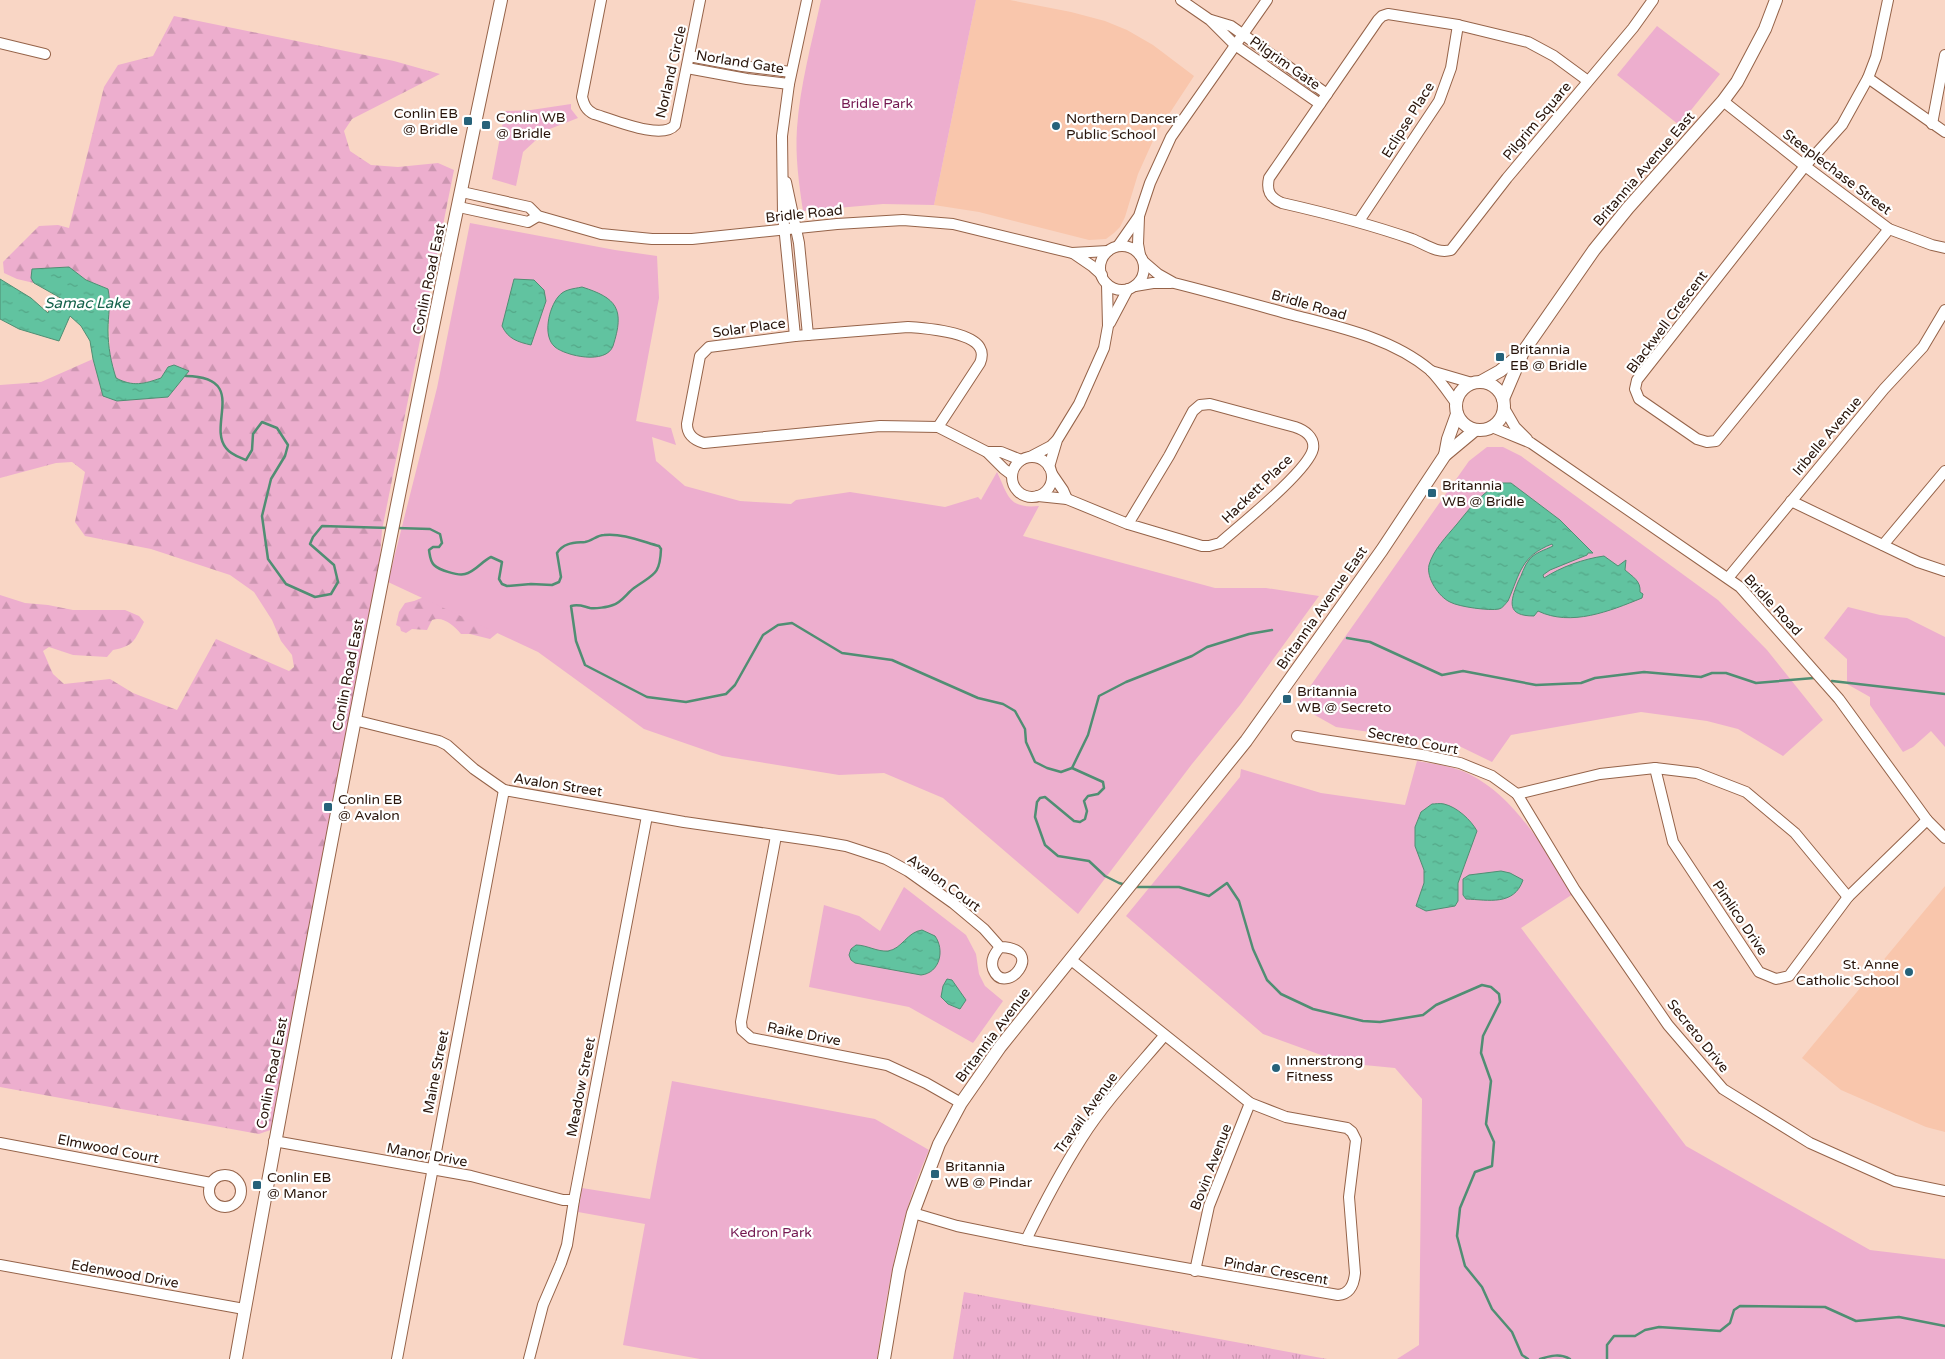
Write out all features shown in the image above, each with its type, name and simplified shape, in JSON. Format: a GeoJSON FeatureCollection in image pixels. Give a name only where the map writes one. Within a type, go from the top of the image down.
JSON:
{"type":"FeatureCollection","features":[{"type":"Feature","properties":{"kind":"street","name":"Conlin Road East"},"geometry":{"type":"LineString","coordinates":[[236,1359],[274,1141],[354,720],[501,0]]}},
{"type":"Feature","properties":{"kind":"street","name":"Norland Circle"},"geometry":{"type":"LineString","coordinates":[[601,0],[582,97],[584,104],[590,112],[654,131],[672,129],[677,118],[700,0]]}},
{"type":"Feature","properties":{"kind":"street"},"geometry":{"type":"LineString","coordinates":[[795,336],[783,215],[784,171],[782,136],[791,72],[807,0]]}},
{"type":"Feature","properties":{"kind":"street"},"geometry":{"type":"LineString","coordinates":[[1181,0],[1210,20]]}},
{"type":"Feature","properties":{"kind":"street"},"geometry":{"type":"LineString","coordinates":[[1057,440],[1048,488],[1038,496],[1027,496],[1020,493],[1014,484],[1012,475],[1015,466],[1057,440],[1079,404],[1104,348],[1108,326],[1101,263],[1108,251],[1118,246],[1139,216],[1159,160],[1171,137],[1267,0]]}},
{"type":"Feature","properties":{"kind":"street","name":"Britannia Avenue East"},"geometry":{"type":"LineString","coordinates":[[1504,403],[1523,352],[1594,250],[1628,208],[1723,101],[1747,66],[1766,28],[1776,0]]}},
{"type":"Feature","properties":{"kind":"street"},"geometry":{"type":"LineString","coordinates":[[1805,166],[1842,124],[1868,78],[1876,57],[1888,0]]}},
{"type":"Feature","properties":{"kind":"street"},"geometry":{"type":"LineString","coordinates":[[1588,81],[1634,28],[1650,1]]}},
{"type":"Feature","properties":{"kind":"street","name":"Pilgrim Square"},"geometry":{"type":"LineString","coordinates":[[1396,14],[1458,26],[1528,42],[1554,56],[1588,81],[1507,178],[1451,250],[1444,252],[1359,221],[1273,199],[1269,194],[1269,178],[1382,16],[1396,14]]}},
{"type":"Feature","properties":{"kind":"street","name":"Pilgrim Gate"},"geometry":{"type":"LineString","coordinates":[[1210,20],[1231,26],[1327,94]]}},
{"type":"Feature","properties":{"kind":"street","name":"Pilgrim Gate"},"geometry":{"type":"LineString","coordinates":[[1210,20],[1235,45],[1320,104]]}},
{"type":"Feature","properties":{"kind":"street","name":"Eclipse Place"},"geometry":{"type":"LineString","coordinates":[[1359,221],[1439,101],[1451,68],[1458,26]]}},
{"type":"Feature","properties":{"kind":"street"},"geometry":{"type":"LineString","coordinates":[[0,43],[45,54]]}},
{"type":"Feature","properties":{"kind":"street"},"geometry":{"type":"LineString","coordinates":[[1932,124],[1945,55]]}},
{"type":"Feature","properties":{"kind":"street","name":"Norland Gate"},"geometry":{"type":"LineString","coordinates":[[689,56],[742,66],[791,72]]}},
{"type":"Feature","properties":{"kind":"street","name":"Norland Gate"},"geometry":{"type":"LineString","coordinates":[[687,68],[747,80],[789,84]]}},
{"type":"Feature","properties":{"kind":"street"},"geometry":{"type":"LineString","coordinates":[[1868,78],[1945,132]]}},
{"type":"Feature","properties":{"kind":"street","name":"Steeplechase Street"},"geometry":{"type":"LineString","coordinates":[[1723,101],[1889,229],[1945,248]]}},
{"type":"Feature","properties":{"kind":"street","name":"Blackwell Crescent"},"geometry":{"type":"LineString","coordinates":[[1805,166],[1637,380],[1635,389],[1640,399],[1697,439],[1707,442],[1716,440],[1889,229]]}},
{"type":"Feature","properties":{"kind":"street"},"geometry":{"type":"LineString","coordinates":[[784,171],[797,228],[808,335]]}},
{"type":"Feature","properties":{"kind":"street","name":"Bridle Road"},"geometry":{"type":"LineString","coordinates":[[462,192],[529,208],[538,216],[601,234],[652,239],[692,239],[870,221],[924,220],[980,230],[1072,253],[1108,251]]}},
{"type":"Feature","properties":{"kind":"street","name":"Bridle Road"},"geometry":{"type":"LineString","coordinates":[[459,207],[528,222],[538,216]]}},
{"type":"Feature","properties":{"kind":"street"},"geometry":{"type":"LineString","coordinates":[[1108,326],[1131,288],[1143,275],[1142,258],[1138,244],[1139,216]]}},
{"type":"Feature","properties":{"kind":"street"},"geometry":{"type":"LineString","coordinates":[[1118,246],[1129,247],[1142,258]]}},
{"type":"Feature","properties":{"kind":"street","name":"Bridle Road"},"geometry":{"type":"LineString","coordinates":[[1072,253],[1092,266],[1104,280]]}},
{"type":"Feature","properties":{"kind":"street","name":"Bridle Road"},"geometry":{"type":"LineString","coordinates":[[1142,258],[1158,274],[1174,283],[1361,334],[1402,352],[1430,370],[1449,392],[1456,409]]}},
{"type":"Feature","properties":{"kind":"street"},"geometry":{"type":"LineString","coordinates":[[1104,280],[1115,289],[1131,288]]}},
{"type":"Feature","properties":{"kind":"street","name":"Bridle Road"},"geometry":{"type":"LineString","coordinates":[[1131,288],[1154,283],[1174,283]]}},
{"type":"Feature","properties":{"kind":"street","name":"Iribelle Avenue"},"geometry":{"type":"LineString","coordinates":[[1728,578],[1884,389],[1922,347],[1945,310]]}},
{"type":"Feature","properties":{"kind":"street","name":"Solar Place"},"geometry":{"type":"LineString","coordinates":[[938,427],[980,363],[981,349],[977,344],[964,337],[948,332],[908,327],[795,336],[709,347],[700,356],[687,424],[690,436],[704,443],[880,426],[938,427],[987,452],[1012,475]]}},
{"type":"Feature","properties":{"kind":"street","name":"Britannia Avenue East"},"geometry":{"type":"LineString","coordinates":[[1477,382],[1500,371],[1523,352]]}},
{"type":"Feature","properties":{"kind":"street","name":"Bridle Road"},"geometry":{"type":"LineString","coordinates":[[1430,370],[1477,382]]}},
{"type":"Feature","properties":{"kind":"street"},"geometry":{"type":"LineString","coordinates":[[1477,382],[1488,382],[1497,388],[1504,403],[1500,419],[1492,427],[1476,430],[1465,425],[1456,409],[1461,390],[1477,382]]}},
{"type":"Feature","properties":{"kind":"street","name":"Bridle Road"},"geometry":{"type":"LineString","coordinates":[[1504,403],[1514,427],[1531,443],[1728,578],[1744,592],[1839,699],[1926,820],[1945,838]]}},
{"type":"Feature","properties":{"kind":"street","name":"Hackett Place"},"geometry":{"type":"LineString","coordinates":[[1038,496],[1067,499],[1128,524],[1202,546],[1217,544],[1294,476],[1313,450],[1312,441],[1303,430],[1295,427],[1210,404],[1200,405],[1193,411],[1169,456],[1128,524]]}},
{"type":"Feature","properties":{"kind":"street","name":"Britannia Avenue East"},"geometry":{"type":"LineString","coordinates":[[1445,455],[1456,409]]}},
{"type":"Feature","properties":{"kind":"street","name":"Bridle Road"},"geometry":{"type":"LineString","coordinates":[[1492,427],[1531,443]]}},
{"type":"Feature","properties":{"kind":"street","name":"Britannia Avenue East"},"geometry":{"type":"LineString","coordinates":[[1218,776],[1266,714],[1382,550],[1445,455],[1476,430]]}},
{"type":"Feature","properties":{"kind":"street","name":"Solar Place"},"geometry":{"type":"LineString","coordinates":[[987,452],[1001,452],[1026,459]]}},
{"type":"Feature","properties":{"kind":"street"},"geometry":{"type":"LineString","coordinates":[[1026,459],[1040,458],[1050,470],[1067,499]]}},
{"type":"Feature","properties":{"kind":"street"},"geometry":{"type":"LineString","coordinates":[[1883,544],[1945,471]]}},
{"type":"Feature","properties":{"kind":"street"},"geometry":{"type":"LineString","coordinates":[[1791,501],[1918,562],[1945,571]]}},
{"type":"Feature","properties":{"kind":"street","name":"Avalon Street"},"geometry":{"type":"LineString","coordinates":[[354,720],[439,741],[448,745],[474,769],[504,790],[647,816],[776,836]]}},
{"type":"Feature","properties":{"kind":"street","name":"Secreto Court"},"geometry":{"type":"LineString","coordinates":[[1297,736],[1404,752],[1460,763],[1492,776],[1516,794]]}},
{"type":"Feature","properties":{"kind":"street"},"geometry":{"type":"LineString","coordinates":[[1516,794],[1600,774],[1655,768],[1698,773],[1746,792],[1794,833],[1848,897]]}},
{"type":"Feature","properties":{"kind":"street","name":"Pimlico Drive"},"geometry":{"type":"LineString","coordinates":[[1655,768],[1673,842],[1759,972],[1776,979],[1789,976],[1848,897],[1926,820]]}},
{"type":"Feature","properties":{"kind":"street","name":"Britannia Avenue"},"geometry":{"type":"LineString","coordinates":[[884,1359],[899,1270],[913,1213],[939,1144],[961,1103],[1000,1047],[1218,776]]}},
{"type":"Feature","properties":{"kind":"street","name":"Maine Street"},"geometry":{"type":"LineString","coordinates":[[397,1359],[504,790]]}},
{"type":"Feature","properties":{"kind":"street","name":"Secreto Drive"},"geometry":{"type":"LineString","coordinates":[[1516,794],[1575,890],[1668,1025],[1723,1089],[1810,1144],[1895,1181],[1945,1191]]}},
{"type":"Feature","properties":{"kind":"street","name":"Meadow Street"},"geometry":{"type":"LineString","coordinates":[[529,1359],[543,1306],[567,1245],[647,816]]}},
{"type":"Feature","properties":{"kind":"street","name":"Avalon Court"},"geometry":{"type":"LineString","coordinates":[[776,836],[846,846],[886,859],[908,871],[953,903],[984,929],[1000,947]]}},
{"type":"Feature","properties":{"kind":"street","name":"Raike Drive"},"geometry":{"type":"LineString","coordinates":[[776,836],[741,1022],[746,1034],[751,1038],[887,1065],[926,1083],[961,1103]]}},
{"type":"Feature","properties":{"kind":"street","name":"Pindar Crescent"},"geometry":{"type":"LineString","coordinates":[[913,1213],[957,1226],[1194,1271],[1338,1295],[1348,1292],[1354,1281],[1349,1197],[1356,1148],[1355,1136],[1347,1128],[1286,1117],[1250,1103],[1070,960]]}},
{"type":"Feature","properties":{"kind":"street","name":"Travail Avenue"},"geometry":{"type":"LineString","coordinates":[[1026,1240],[1053,1186],[1082,1137],[1164,1036]]}},
{"type":"Feature","properties":{"kind":"street","name":"Bovin Avenue"},"geometry":{"type":"LineString","coordinates":[[1194,1271],[1209,1206],[1250,1103]]}},
{"type":"Feature","properties":{"kind":"street","name":"Manor Drive"},"geometry":{"type":"LineString","coordinates":[[274,1141],[471,1176],[563,1200],[574,1200]]}},
{"type":"Feature","properties":{"kind":"street","name":"Elmwood Court"},"geometry":{"type":"LineString","coordinates":[[0,1143],[211,1183]]}},
{"type":"Feature","properties":{"kind":"street","name":"Edenwood Drive"},"geometry":{"type":"LineString","coordinates":[[0,1265],[244,1309]]}},
{"type":"Feature","properties":{"kind":"shaded area","name":"Northern Dancer Public School"},"geometry":{"type":"Polygon","coordinates":[[[976,0],[1010,0],[1105,21],[1127,30],[1153,45],[1194,76],[1156,134],[1138,174],[1125,217],[1120,227],[1106,239],[1089,240],[979,212],[934,205],[976,0]]]}},
{"type":"Feature","properties":{"kind":"shaded area","name":"St. Anne Catholic School"},"geometry":{"type":"Polygon","coordinates":[[[1945,886],[1945,1132],[1926,1127],[1841,1090],[1802,1058],[1945,886]]]}},
{"type":"Feature","properties":{"kind":"green space","name":"Bridle Park"},"geometry":{"type":"Polygon","coordinates":[[[821,0],[976,0],[934,205],[883,204],[803,211],[797,159],[797,128],[804,80],[821,0]]]}},
{"type":"Feature","properties":{"kind":"green space"},"geometry":{"type":"Polygon","coordinates":[[[174,16],[394,61],[440,74],[352,119],[344,131],[350,151],[371,165],[398,167],[438,163],[454,170],[382,530],[377,597],[276,1128],[259,1134],[0,1087],[0,595],[25,603],[73,610],[125,610],[139,616],[144,622],[133,642],[125,647],[113,650],[107,657],[73,655],[49,647],[43,651],[53,674],[64,684],[110,679],[133,693],[177,710],[216,639],[289,671],[294,667],[292,655],[281,641],[272,620],[254,592],[230,575],[151,549],[85,536],[75,522],[85,472],[72,462],[56,463],[0,478],[0,385],[41,382],[93,359],[103,396],[168,397],[168,367],[161,378],[143,383],[133,384],[116,378],[110,360],[108,289],[86,280],[68,267],[31,278],[34,283],[17,279],[4,273],[3,262],[39,226],[58,225],[69,228],[104,87],[118,65],[153,56],[174,16]]]}},
{"type":"Feature","properties":{"kind":"green space"},"geometry":{"type":"Polygon","coordinates":[[[1657,26],[1720,74],[1679,125],[1617,75],[1657,26]]]}},
{"type":"Feature","properties":{"kind":"green space"},"geometry":{"type":"Polygon","coordinates":[[[571,104],[571,109],[578,118],[547,130],[523,152],[516,186],[492,179],[505,111],[531,110],[571,104]]]}},
{"type":"Feature","properties":{"kind":"green space"},"geometry":{"type":"Polygon","coordinates":[[[470,223],[657,256],[659,298],[636,421],[671,428],[676,445],[652,437],[656,461],[685,486],[740,501],[791,504],[796,500],[850,492],[945,507],[978,497],[981,500],[997,472],[1010,499],[1021,505],[1039,506],[1023,536],[1215,588],[1266,588],[1319,596],[1240,705],[1192,764],[1078,914],[943,798],[884,773],[839,775],[722,756],[644,729],[538,652],[388,582],[437,388],[470,223]]]}},
{"type":"Feature","properties":{"kind":"green space"},"geometry":{"type":"Polygon","coordinates":[[[1487,447],[1503,447],[1521,456],[1718,600],[1767,650],[1823,720],[1783,756],[1738,729],[1707,721],[1641,712],[1511,735],[1492,762],[1457,745],[1336,727],[1297,705],[1469,461],[1487,447]]]}},
{"type":"Feature","properties":{"kind":"green space"},"geometry":{"type":"Polygon","coordinates":[[[429,595],[506,626],[490,639],[470,634],[461,634],[452,625],[441,619],[432,620],[427,630],[412,629],[406,633],[401,631],[400,627],[396,625],[399,612],[405,603],[429,595]]]}},
{"type":"Feature","properties":{"kind":"green space"},"geometry":{"type":"Polygon","coordinates":[[[1848,607],[1880,615],[1907,618],[1945,637],[1945,747],[1931,731],[1913,747],[1903,752],[1870,705],[1870,697],[1847,684],[1847,659],[1824,638],[1848,607]]]}},
{"type":"Feature","properties":{"kind":"green space"},"geometry":{"type":"Polygon","coordinates":[[[1417,761],[1457,769],[1486,784],[1516,811],[1540,843],[1573,894],[1521,928],[1686,1146],[1870,1250],[1945,1259],[1945,1359],[1397,1359],[1419,1345],[1422,1099],[1395,1068],[1343,1063],[1263,1034],[1126,916],[1240,777],[1241,769],[1321,793],[1405,805],[1417,761]]]}},
{"type":"Feature","properties":{"kind":"green space"},"geometry":{"type":"Polygon","coordinates":[[[904,887],[966,935],[976,954],[979,974],[985,986],[1003,1001],[973,1043],[909,1007],[809,987],[824,905],[859,916],[880,931],[904,887]]]}},
{"type":"Feature","properties":{"kind":"green space","name":"Kedron Park"},"geometry":{"type":"Polygon","coordinates":[[[672,1081],[875,1119],[929,1150],[902,1227],[890,1279],[877,1359],[700,1359],[623,1345],[645,1224],[578,1212],[582,1188],[650,1199],[672,1081]]]}},
{"type":"Feature","properties":{"kind":"green space"},"geometry":{"type":"Polygon","coordinates":[[[964,1292],[1327,1359],[953,1359],[964,1292]]]}},
{"type":"Feature","properties":{"kind":"water","name":"Samac Lake"},"geometry":{"type":"Polygon","coordinates":[[[69,267],[86,280],[108,289],[109,342],[116,378],[128,383],[138,384],[161,378],[168,367],[174,365],[189,371],[168,397],[117,401],[103,396],[90,341],[81,326],[70,316],[59,341],[19,329],[0,319],[0,279],[31,298],[48,313],[50,308],[64,300],[34,283],[31,278],[32,269],[69,267]]]}},
{"type":"Feature","properties":{"kind":"water"},"geometry":{"type":"Polygon","coordinates":[[[514,279],[534,280],[544,290],[546,301],[531,345],[514,339],[507,334],[502,326],[514,279]]]}},
{"type":"Feature","properties":{"kind":"water"},"geometry":{"type":"Polygon","coordinates":[[[582,287],[594,291],[610,301],[618,314],[617,333],[613,346],[609,352],[603,355],[594,357],[576,356],[555,347],[549,336],[548,322],[552,308],[560,294],[582,287]]]}},
{"type":"Feature","properties":{"kind":"water"},"geometry":{"type":"Polygon","coordinates":[[[1501,483],[1511,483],[1560,520],[1593,553],[1588,553],[1550,570],[1543,575],[1544,578],[1565,567],[1596,557],[1604,556],[1618,566],[1626,560],[1625,570],[1638,582],[1640,592],[1643,594],[1642,598],[1604,612],[1577,617],[1551,616],[1538,611],[1534,616],[1519,614],[1512,606],[1512,602],[1524,568],[1531,558],[1553,546],[1552,544],[1534,554],[1523,566],[1508,601],[1503,607],[1489,609],[1467,607],[1446,600],[1438,592],[1429,576],[1431,559],[1441,543],[1472,506],[1488,491],[1501,483]]]}},
{"type":"Feature","properties":{"kind":"water"},"geometry":{"type":"Polygon","coordinates":[[[1432,804],[1442,804],[1459,811],[1477,831],[1458,883],[1458,901],[1455,906],[1426,911],[1416,906],[1424,883],[1424,870],[1415,846],[1415,827],[1421,812],[1432,804]]]}},
{"type":"Feature","properties":{"kind":"water"},"geometry":{"type":"Polygon","coordinates":[[[1501,871],[1510,873],[1523,880],[1514,894],[1500,900],[1466,899],[1463,895],[1463,879],[1469,875],[1501,871]]]}},
{"type":"Feature","properties":{"kind":"water"},"geometry":{"type":"Polygon","coordinates":[[[922,930],[935,936],[940,948],[939,960],[933,970],[927,973],[921,975],[855,963],[849,955],[851,949],[856,945],[876,950],[893,950],[912,934],[922,930]]]}},
{"type":"Feature","properties":{"kind":"water"},"geometry":{"type":"Polygon","coordinates":[[[947,979],[952,980],[966,1000],[960,1009],[948,1004],[941,997],[943,986],[947,979]]]}},
{"type":"Feature","properties":{"kind":"waterway"},"geometry":{"type":"LineString","coordinates":[[186,376],[205,378],[216,384],[221,393],[221,438],[226,448],[233,454],[246,460],[252,450],[253,434],[262,422],[277,428],[288,445],[285,456],[271,479],[262,516],[268,559],[286,584],[315,597],[331,594],[338,582],[334,565],[310,544],[322,526],[389,528]]}},
{"type":"Feature","properties":{"kind":"waterway"},"geometry":{"type":"LineString","coordinates":[[397,528],[430,529],[440,534],[442,543],[439,547],[433,547],[429,550],[430,558],[436,567],[449,572],[458,574],[469,573],[491,557],[502,562],[499,579],[502,584],[507,586],[552,585],[559,582],[561,577],[557,553],[560,549],[566,545],[588,541],[601,535],[625,536],[659,546],[661,549],[657,570],[619,602],[611,606],[598,608],[578,605],[571,606],[576,641],[585,665],[647,697],[686,702],[726,694],[735,685],[763,635],[778,625],[792,623],[842,653],[892,660],[978,698],[1003,704],[1015,711],[1025,729],[1026,742],[1035,762],[1061,772],[1072,768],[1103,782],[1104,788],[1098,794],[1088,796],[1084,801],[1087,811],[1085,819],[1080,822],[1074,821],[1045,797],[1040,798],[1037,802],[1035,817],[1045,845],[1058,856],[1089,861],[1105,876],[1126,885]]}},
{"type":"Feature","properties":{"kind":"waterway"},"geometry":{"type":"LineString","coordinates":[[1072,768],[1088,735],[1099,696],[1126,682],[1192,656],[1207,647],[1249,634],[1272,630]]}},
{"type":"Feature","properties":{"kind":"waterway"},"geometry":{"type":"LineString","coordinates":[[1347,638],[1370,642],[1442,675],[1463,671],[1536,685],[1581,683],[1595,678],[1644,672],[1701,677],[1712,673],[1726,673],[1756,683],[1814,678]]}},
{"type":"Feature","properties":{"kind":"waterway"},"geometry":{"type":"LineString","coordinates":[[1832,681],[1945,694]]}},
{"type":"Feature","properties":{"kind":"waterway"},"geometry":{"type":"LineString","coordinates":[[1134,887],[1179,887],[1209,896],[1227,883],[1239,901],[1253,949],[1267,980],[1281,994],[1313,1009],[1363,1021],[1380,1022],[1423,1015],[1436,1005],[1482,985],[1491,987],[1499,994],[1500,1002],[1483,1036],[1481,1053],[1491,1081],[1486,1124],[1494,1142],[1492,1166],[1475,1172],[1460,1208],[1457,1236],[1465,1266],[1482,1287],[1492,1309],[1512,1332],[1522,1355],[1528,1359]]}},
{"type":"Feature","properties":{"kind":"waterway"},"geometry":{"type":"LineString","coordinates":[[1607,1359],[1607,1345],[1614,1336],[1635,1336],[1645,1330],[1659,1327],[1720,1331],[1730,1323],[1734,1310],[1740,1306],[1825,1307],[1856,1321],[1899,1317],[1945,1326]]}},
{"type":"Feature","properties":{"kind":"waterway"},"geometry":{"type":"LineString","coordinates":[[1540,1359],[1551,1356],[1570,1359]]}},
{"type":"Feature","properties":{"kind":"place","name":"Conlin EB @ Bridle"},"geometry":{"type":"Point","coordinates":[468,121]}},
{"type":"Feature","properties":{"kind":"place","name":"Conlin WB @ Bridle"},"geometry":{"type":"Point","coordinates":[486,125]}},
{"type":"Feature","properties":{"kind":"place","name":"Northern Dancer Public School"},"geometry":{"type":"Point","coordinates":[1056,126]}},
{"type":"Feature","properties":{"kind":"place","name":"Britannia EB @ Bridle"},"geometry":{"type":"Point","coordinates":[1500,357]}},
{"type":"Feature","properties":{"kind":"place","name":"Britannia WB @ Bridle"},"geometry":{"type":"Point","coordinates":[1432,493]}},
{"type":"Feature","properties":{"kind":"place","name":"Britannia WB @ Secreto"},"geometry":{"type":"Point","coordinates":[1287,699]}},
{"type":"Feature","properties":{"kind":"place","name":"Conlin EB @ Avalon"},"geometry":{"type":"Point","coordinates":[328,807]}},
{"type":"Feature","properties":{"kind":"place","name":"St. Anne Catholic School"},"geometry":{"type":"Point","coordinates":[1909,972]}},
{"type":"Feature","properties":{"kind":"place","name":"Innerstrong Fitness"},"geometry":{"type":"Point","coordinates":[1276,1068]}},
{"type":"Feature","properties":{"kind":"place","name":"Britannia WB @ Pindar"},"geometry":{"type":"Point","coordinates":[935,1174]}},
{"type":"Feature","properties":{"kind":"place","name":"Conlin EB @ Manor"},"geometry":{"type":"Point","coordinates":[257,1185]}}]}
